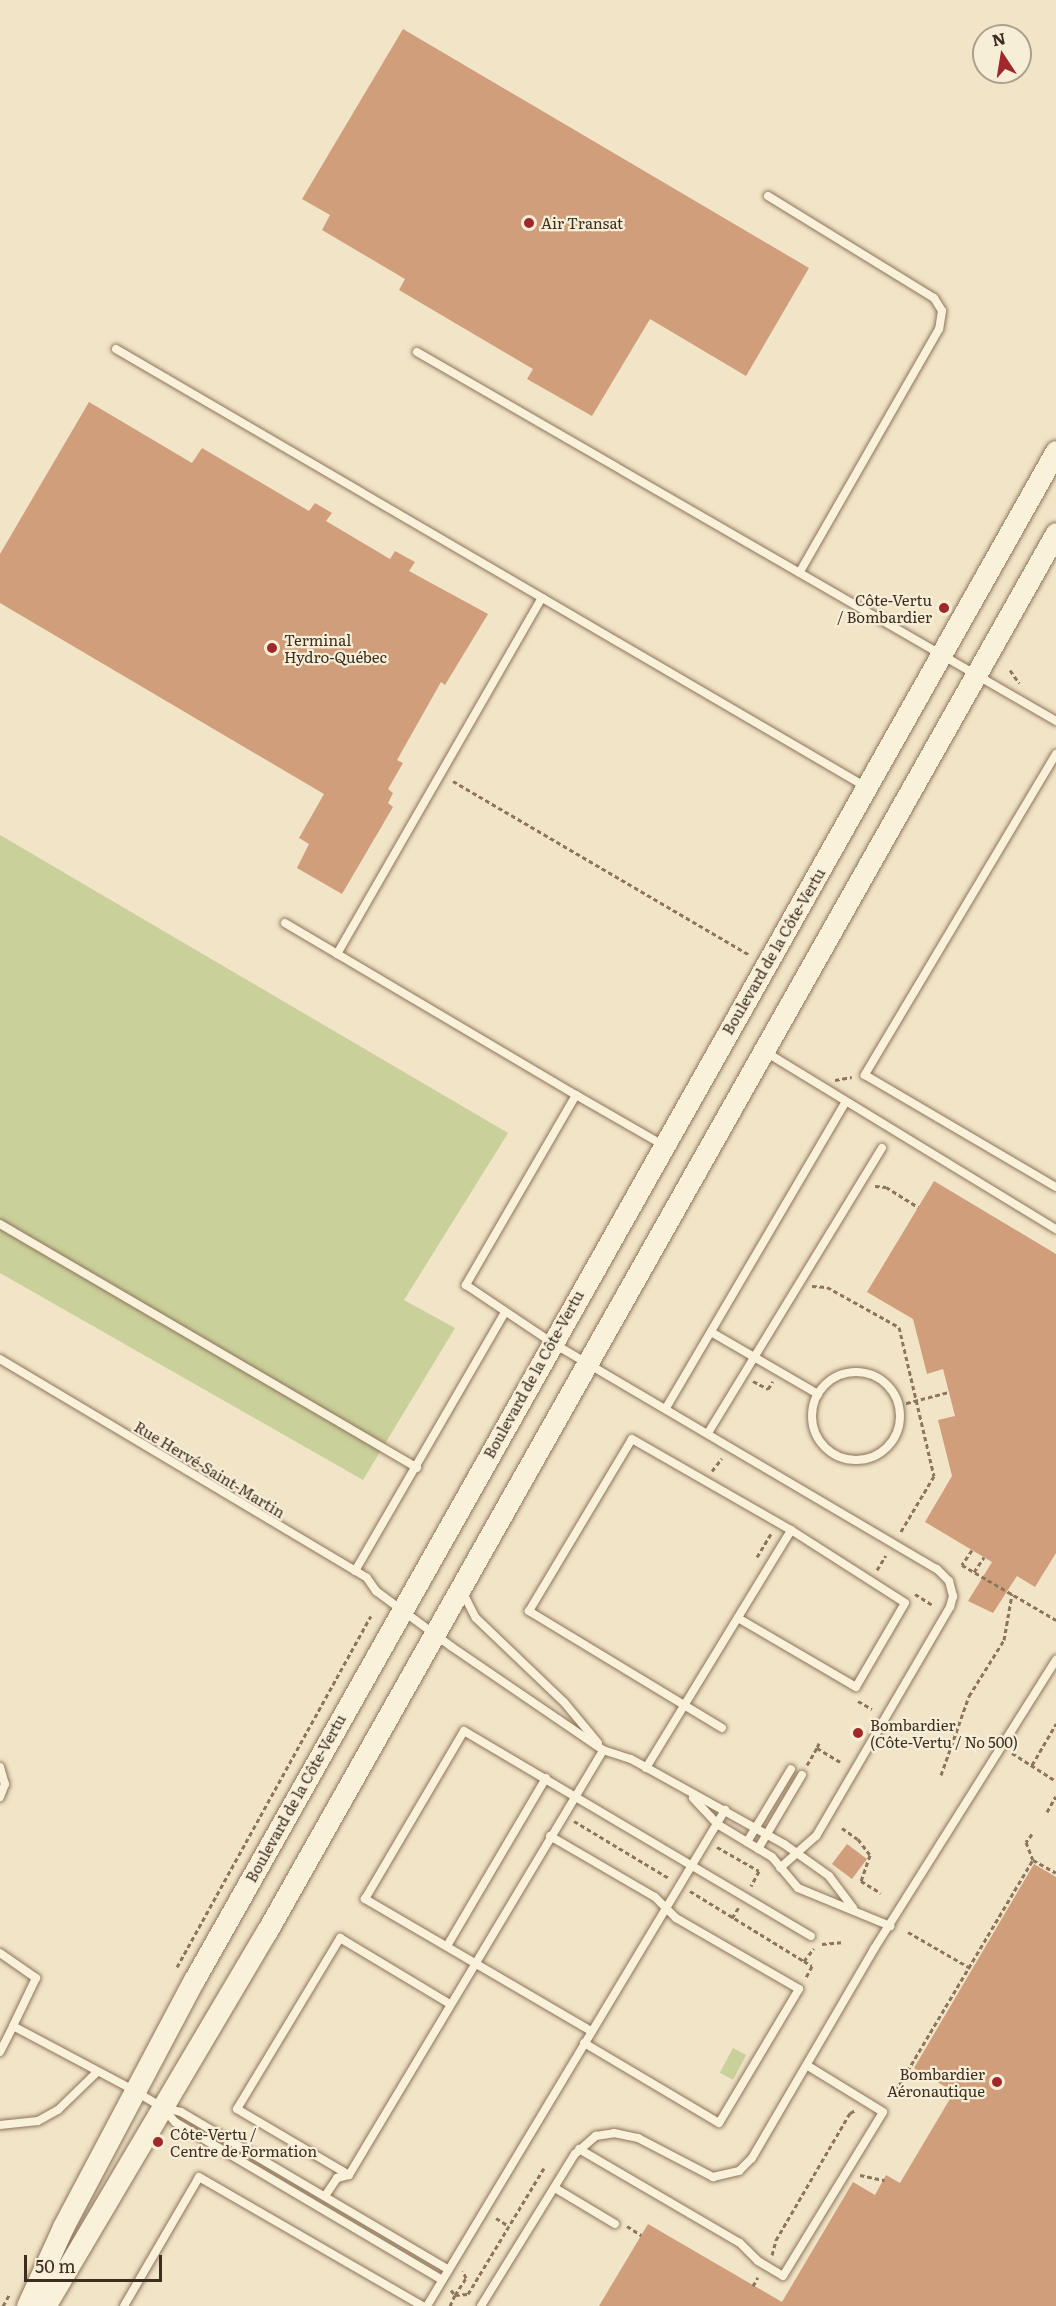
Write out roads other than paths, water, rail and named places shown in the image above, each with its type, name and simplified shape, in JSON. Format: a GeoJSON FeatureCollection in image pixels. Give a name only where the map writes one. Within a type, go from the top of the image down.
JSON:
{"type":"FeatureCollection","features":[{"type":"Feature","properties":{"kind":"street","name":"Boulevard de la Côte-Vertu"},"geometry":{"type":"LineString","coordinates":[[27,2306],[63,2227],[135,2091],[401,1607],[1056,451]]}},
{"type":"Feature","properties":{"kind":"street"},"geometry":{"type":"LineString","coordinates":[[45,2306],[89,2236],[461,1588],[1056,533]]}},
{"type":"Feature","properties":{"kind":"lane"},"geometry":{"type":"LineString","coordinates":[[768,196],[934,298],[942,311],[939,329],[799,573]]}},
{"type":"Feature","properties":{"kind":"lane"},"geometry":{"type":"LineString","coordinates":[[116,349],[866,788]]}},
{"type":"Feature","properties":{"kind":"lane"},"geometry":{"type":"LineString","coordinates":[[417,352],[976,677],[1056,721]]}},
{"type":"Feature","properties":{"kind":"lane"},"geometry":{"type":"LineString","coordinates":[[337,954],[542,598]]}},
{"type":"Feature","properties":{"kind":"lane"},"geometry":{"type":"LineString","coordinates":[[1056,754],[865,1075],[1056,1187]]}},
{"type":"Feature","properties":{"kind":"lane"},"geometry":{"type":"LineString","coordinates":[[285,923],[663,1145]]}},
{"type":"Feature","properties":{"kind":"lane"},"geometry":{"type":"LineString","coordinates":[[764,1051],[845,1103],[1056,1229]]}},
{"type":"Feature","properties":{"kind":"lane"},"geometry":{"type":"LineString","coordinates":[[576,1095],[466,1285],[551,1342],[589,1362],[937,1569],[952,1588],[950,1607],[816,1836],[780,1868]]}},
{"type":"Feature","properties":{"kind":"lane"},"geometry":{"type":"LineString","coordinates":[[666,1408],[845,1103]]}},
{"type":"Feature","properties":{"kind":"lane"},"geometry":{"type":"LineString","coordinates":[[708,1433],[882,1148]]}},
{"type":"Feature","properties":{"kind":"lane"},"geometry":{"type":"LineString","coordinates":[[0,1224],[417,1468]]}},
{"type":"Feature","properties":{"kind":"lane"},"geometry":{"type":"LineString","coordinates":[[356,1571],[505,1312]]}},
{"type":"Feature","properties":{"kind":"lane"},"geometry":{"type":"LineString","coordinates":[[711,1332],[818,1394]]}},
{"type":"Feature","properties":{"kind":"lane","name":"Rue Hervé-Saint-Martin"},"geometry":{"type":"LineString","coordinates":[[0,1359],[356,1571],[435,1633],[603,1750],[645,1768],[691,1796]]}},
{"type":"Feature","properties":{"kind":"lane"},"geometry":{"type":"LineString","coordinates":[[868,1374],[892,1391],[899,1405],[897,1432],[890,1444],[865,1459],[851,1460],[825,1448],[817,1436],[813,1408],[818,1394],[840,1375],[868,1374]]}},
{"type":"Feature","properties":{"kind":"lane"},"geometry":{"type":"LineString","coordinates":[[722,1728],[529,1611],[632,1439],[791,1530],[905,1603],[856,1687],[738,1618]]}},
{"type":"Feature","properties":{"kind":"lane"},"geometry":{"type":"LineString","coordinates":[[645,1768],[686,1706],[791,1530]]}},
{"type":"Feature","properties":{"kind":"lane"},"geometry":{"type":"LineString","coordinates":[[325,2196],[337,2178],[349,2175],[603,1750],[564,1702],[476,1618],[461,1588]]}},
{"type":"Feature","properties":{"kind":"lane"},"geometry":{"type":"LineString","coordinates":[[480,2306],[579,2149],[596,2136],[626,2135],[706,2175],[730,2175],[752,2158],[890,1926],[1056,1660]]}},
{"type":"Feature","properties":{"kind":"lane"},"geometry":{"type":"LineString","coordinates":[[591,2031],[365,1899],[464,1731],[575,1794],[811,1936]]}},
{"type":"Feature","properties":{"kind":"lane"},"geometry":{"type":"LineString","coordinates":[[0,1767],[5,1784],[0,1797]]}},
{"type":"Feature","properties":{"kind":"lane"},"geometry":{"type":"LineString","coordinates":[[747,1842],[791,1769]]}},
{"type":"Feature","properties":{"kind":"lane"},"geometry":{"type":"LineString","coordinates":[[758,1849],[802,1775]]}},
{"type":"Feature","properties":{"kind":"lane"},"geometry":{"type":"LineString","coordinates":[[447,1946],[546,1778]]}},
{"type":"Feature","properties":{"kind":"lane"},"geometry":{"type":"LineString","coordinates":[[691,1796],[725,1810],[767,1834],[829,1876],[853,1908]]}},
{"type":"Feature","properties":{"kind":"lane"},"geometry":{"type":"LineString","coordinates":[[691,1796],[714,1827],[758,1849],[807,1893],[853,1908],[890,1926]]}},
{"type":"Feature","properties":{"kind":"lane"},"geometry":{"type":"LineString","coordinates":[[427,2306],[725,1810]]}},
{"type":"Feature","properties":{"kind":"lane"},"geometry":{"type":"LineString","coordinates":[[550,1836],[655,1898],[665,1908],[800,1989],[719,2123],[584,2043]]}},
{"type":"Feature","properties":{"kind":"lane"},"geometry":{"type":"LineString","coordinates":[[349,2175],[237,2109],[340,1938],[450,2004]]}},
{"type":"Feature","properties":{"kind":"lane"},"geometry":{"type":"LineString","coordinates":[[0,1953],[36,1978],[0,2052]]}},
{"type":"Feature","properties":{"kind":"lane"},"geometry":{"type":"LineString","coordinates":[[13,2026],[162,2107],[182,2112],[448,2269]]}},
{"type":"Feature","properties":{"kind":"lane"},"geometry":{"type":"LineString","coordinates":[[579,2149],[740,2243],[758,2261],[783,2276],[883,2112],[807,2066]]}},
{"type":"Feature","properties":{"kind":"lane"},"geometry":{"type":"LineString","coordinates":[[0,2125],[38,2121],[58,2110],[97,2072]]}},
{"type":"Feature","properties":{"kind":"lane"},"geometry":{"type":"LineString","coordinates":[[162,2107],[175,2122],[442,2280]]}},
{"type":"Feature","properties":{"kind":"lane"},"geometry":{"type":"LineString","coordinates":[[124,2306],[199,2177],[422,2306]]}},
{"type":"Feature","properties":{"kind":"lane"},"geometry":{"type":"LineString","coordinates":[[555,2188],[615,2224]]}},
{"type":"Feature","properties":{"kind":"place","name":"Air Transat"},"geometry":{"type":"Point","coordinates":[529,223]}},
{"type":"Feature","properties":{"kind":"place","name":"Côte-Vertu / Bombardier"},"geometry":{"type":"Point","coordinates":[944,608]}},
{"type":"Feature","properties":{"kind":"place","name":"Terminal Hydro-Québec"},"geometry":{"type":"Point","coordinates":[272,648]}},
{"type":"Feature","properties":{"kind":"place","name":"Bombardier (Côte-Vertu / No 500)"},"geometry":{"type":"Point","coordinates":[858,1733]}},
{"type":"Feature","properties":{"kind":"place","name":"Bombardier Aéronautique"},"geometry":{"type":"Point","coordinates":[997,2082]}},
{"type":"Feature","properties":{"kind":"place","name":"Côte-Vertu / Centre de Formation"},"geometry":{"type":"Point","coordinates":[158,2142]}}]}
